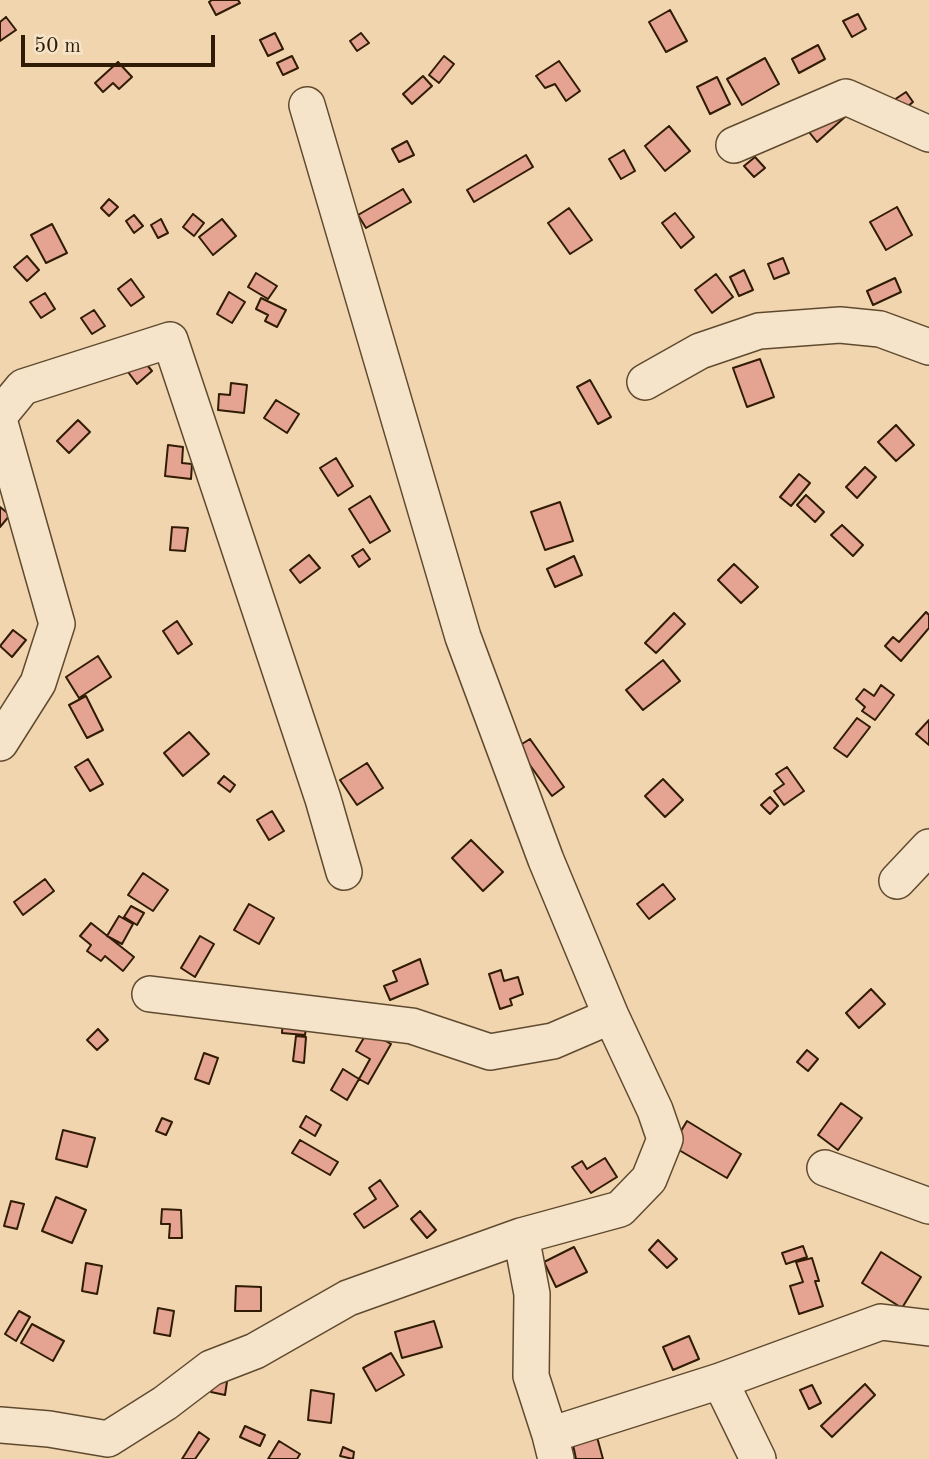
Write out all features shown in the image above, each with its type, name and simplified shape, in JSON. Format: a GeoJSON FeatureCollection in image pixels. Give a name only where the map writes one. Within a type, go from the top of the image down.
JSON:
{"type":"FeatureCollection","features":[{"type":"Feature","properties":{"kind":"street"},"geometry":{"type":"LineString","coordinates":[[734,145],[846,97],[929,134]]}},
{"type":"Feature","properties":{"kind":"street"},"geometry":{"type":"LineString","coordinates":[[0,1425],[49,1429],[108,1440],[165,1403],[211,1368],[255,1351],[348,1298],[521,1236],[620,1209],[649,1178],[665,1139],[656,1110],[611,1016],[546,860],[463,637],[307,105]]}},
{"type":"Feature","properties":{"kind":"street"},"geometry":{"type":"LineString","coordinates":[[645,382],[700,351],[759,331],[840,325],[880,329],[929,347]]}},
{"type":"Feature","properties":{"kind":"street"},"geometry":{"type":"LineString","coordinates":[[0,415],[23,387],[170,340],[323,799],[344,872]]}},
{"type":"Feature","properties":{"kind":"street"},"geometry":{"type":"LineString","coordinates":[[0,423],[57,624],[38,682],[0,743]]}},
{"type":"Feature","properties":{"kind":"street"},"geometry":{"type":"LineString","coordinates":[[897,881],[929,847]]}},
{"type":"Feature","properties":{"kind":"street"},"geometry":{"type":"LineString","coordinates":[[150,993],[412,1026],[490,1052],[553,1041],[611,1016]]}},
{"type":"Feature","properties":{"kind":"street"},"geometry":{"type":"LineString","coordinates":[[824,1167],[929,1206]]}},
{"type":"Feature","properties":{"kind":"street"},"geometry":{"type":"LineString","coordinates":[[521,1236],[532,1294],[531,1376],[553,1447],[720,1381],[881,1322],[929,1328]]}},
{"type":"Feature","properties":{"kind":"street"},"geometry":{"type":"LineString","coordinates":[[720,1381],[758,1459]]}},
{"type":"Feature","properties":{"kind":"building"},"geometry":{"type":"Polygon","coordinates":[[[238,0],[240,3],[216,15],[209,2],[238,0]]]}},
{"type":"Feature","properties":{"kind":"building"},"geometry":{"type":"Polygon","coordinates":[[[670,10],[687,41],[666,52],[649,22],[670,10]]]}},
{"type":"Feature","properties":{"kind":"building"},"geometry":{"type":"Polygon","coordinates":[[[858,14],[866,29],[852,37],[843,21],[858,14]]]}},
{"type":"Feature","properties":{"kind":"building"},"geometry":{"type":"Polygon","coordinates":[[[6,17],[16,30],[0,41],[0,22],[6,17]]]}},
{"type":"Feature","properties":{"kind":"building"},"geometry":{"type":"Polygon","coordinates":[[[275,33],[283,49],[268,56],[260,40],[275,33]]]}},
{"type":"Feature","properties":{"kind":"building"},"geometry":{"type":"Polygon","coordinates":[[[361,33],[369,43],[357,51],[350,41],[361,33]]]}},
{"type":"Feature","properties":{"kind":"building"},"geometry":{"type":"Polygon","coordinates":[[[818,45],[825,59],[799,73],[792,59],[818,45]]]}},
{"type":"Feature","properties":{"kind":"building"},"geometry":{"type":"Polygon","coordinates":[[[292,56],[298,68],[283,75],[277,63],[292,56]]]}},
{"type":"Feature","properties":{"kind":"building"},"geometry":{"type":"Polygon","coordinates":[[[444,56],[454,64],[439,83],[429,75],[444,56]]]}},
{"type":"Feature","properties":{"kind":"building"},"geometry":{"type":"Polygon","coordinates":[[[765,58],[779,84],[742,105],[727,79],[765,58]]]}},
{"type":"Feature","properties":{"kind":"building"},"geometry":{"type":"Polygon","coordinates":[[[559,61],[580,91],[566,101],[555,84],[545,88],[536,76],[559,61]]]}},
{"type":"Feature","properties":{"kind":"building"},"geometry":{"type":"Polygon","coordinates":[[[118,62],[132,77],[119,89],[113,83],[103,92],[95,83],[118,62]]]}},
{"type":"Feature","properties":{"kind":"building"},"geometry":{"type":"Polygon","coordinates":[[[423,76],[432,86],[412,104],[403,94],[423,76]]]}},
{"type":"Feature","properties":{"kind":"building"},"geometry":{"type":"Polygon","coordinates":[[[717,77],[730,104],[710,114],[697,87],[717,77]]]}},
{"type":"Feature","properties":{"kind":"building"},"geometry":{"type":"Polygon","coordinates":[[[906,92],[913,102],[902,111],[894,100],[906,92]]]}},
{"type":"Feature","properties":{"kind":"building"},"geometry":{"type":"Polygon","coordinates":[[[838,106],[846,116],[817,142],[809,132],[838,106]]]}},
{"type":"Feature","properties":{"kind":"building"},"geometry":{"type":"Polygon","coordinates":[[[669,126],[690,151],[665,171],[645,146],[669,126]]]}},
{"type":"Feature","properties":{"kind":"building"},"geometry":{"type":"Polygon","coordinates":[[[407,141],[414,155],[399,162],[392,149],[407,141]]]}},
{"type":"Feature","properties":{"kind":"building"},"geometry":{"type":"Polygon","coordinates":[[[624,150],[635,171],[621,179],[609,159],[624,150]]]}},
{"type":"Feature","properties":{"kind":"building"},"geometry":{"type":"Polygon","coordinates":[[[526,155],[533,167],[474,202],[467,190],[526,155]]]}},
{"type":"Feature","properties":{"kind":"building"},"geometry":{"type":"Polygon","coordinates":[[[755,157],[765,168],[754,177],[744,166],[755,157]]]}},
{"type":"Feature","properties":{"kind":"building"},"geometry":{"type":"Polygon","coordinates":[[[403,189],[411,202],[366,228],[358,215],[403,189]]]}},
{"type":"Feature","properties":{"kind":"building"},"geometry":{"type":"Polygon","coordinates":[[[109,199],[118,207],[109,216],[101,208],[109,199]]]}},
{"type":"Feature","properties":{"kind":"building"},"geometry":{"type":"Polygon","coordinates":[[[897,207],[912,235],[886,250],[870,222],[897,207]]]}},
{"type":"Feature","properties":{"kind":"building"},"geometry":{"type":"Polygon","coordinates":[[[569,208],[592,240],[570,254],[548,223],[569,208]]]}},
{"type":"Feature","properties":{"kind":"building"},"geometry":{"type":"Polygon","coordinates":[[[675,213],[694,237],[681,248],[662,223],[675,213]]]}},
{"type":"Feature","properties":{"kind":"building"},"geometry":{"type":"Polygon","coordinates":[[[193,214],[204,223],[194,236],[183,227],[193,214]]]}},
{"type":"Feature","properties":{"kind":"building"},"geometry":{"type":"Polygon","coordinates":[[[134,215],[143,226],[134,233],[126,221],[134,215]]]}},
{"type":"Feature","properties":{"kind":"building"},"geometry":{"type":"Polygon","coordinates":[[[161,219],[168,233],[158,238],[151,225],[161,219]]]}},
{"type":"Feature","properties":{"kind":"building"},"geometry":{"type":"Polygon","coordinates":[[[222,219],[236,236],[213,255],[199,237],[222,219]]]}},
{"type":"Feature","properties":{"kind":"building"},"geometry":{"type":"Polygon","coordinates":[[[52,224],[67,253],[46,263],[31,235],[52,224]]]}},
{"type":"Feature","properties":{"kind":"building"},"geometry":{"type":"Polygon","coordinates":[[[27,256],[39,270],[27,281],[14,267],[27,256]]]}},
{"type":"Feature","properties":{"kind":"building"},"geometry":{"type":"Polygon","coordinates":[[[783,258],[789,273],[774,279],[768,264],[783,258]]]}},
{"type":"Feature","properties":{"kind":"building"},"geometry":{"type":"Polygon","coordinates":[[[744,270],[753,290],[739,296],[730,277],[744,270]]]}},
{"type":"Feature","properties":{"kind":"building"},"geometry":{"type":"Polygon","coordinates":[[[256,273],[277,286],[268,299],[248,287],[256,273]]]}},
{"type":"Feature","properties":{"kind":"building"},"geometry":{"type":"Polygon","coordinates":[[[716,274],[733,297],[712,313],[695,290],[716,274]]]}},
{"type":"Feature","properties":{"kind":"building"},"geometry":{"type":"Polygon","coordinates":[[[895,278],[901,292],[873,305],[867,291],[895,278]]]}},
{"type":"Feature","properties":{"kind":"building"},"geometry":{"type":"Polygon","coordinates":[[[131,279],[144,297],[131,306],[118,289],[131,279]]]}},
{"type":"Feature","properties":{"kind":"building"},"geometry":{"type":"Polygon","coordinates":[[[229,292],[245,302],[232,323],[217,314],[229,292]]]}},
{"type":"Feature","properties":{"kind":"building"},"geometry":{"type":"Polygon","coordinates":[[[45,293],[55,309],[41,318],[30,302],[45,293]]]}},
{"type":"Feature","properties":{"kind":"building"},"geometry":{"type":"Polygon","coordinates":[[[261,298],[286,310],[277,327],[265,321],[268,315],[256,309],[261,298]]]}},
{"type":"Feature","properties":{"kind":"building"},"geometry":{"type":"Polygon","coordinates":[[[94,310],[105,326],[92,334],[81,318],[94,310]]]}},
{"type":"Feature","properties":{"kind":"building"},"geometry":{"type":"Polygon","coordinates":[[[760,359],[774,397],[747,407],[733,368],[760,359]]]}},
{"type":"Feature","properties":{"kind":"building"},"geometry":{"type":"Polygon","coordinates":[[[143,360],[152,371],[137,384],[128,372],[143,360]]]}},
{"type":"Feature","properties":{"kind":"building"},"geometry":{"type":"Polygon","coordinates":[[[590,380],[611,417],[598,424],[577,387],[590,380]]]}},
{"type":"Feature","properties":{"kind":"building"},"geometry":{"type":"Polygon","coordinates":[[[231,383],[247,385],[244,413],[218,410],[219,394],[230,395],[231,383]]]}},
{"type":"Feature","properties":{"kind":"building"},"geometry":{"type":"Polygon","coordinates":[[[276,400],[299,414],[287,433],[264,418],[276,400]]]}},
{"type":"Feature","properties":{"kind":"building"},"geometry":{"type":"Polygon","coordinates":[[[78,420],[90,432],[69,453],[57,441],[78,420]]]}},
{"type":"Feature","properties":{"kind":"building"},"geometry":{"type":"Polygon","coordinates":[[[896,425],[914,445],[896,461],[878,442],[896,425]]]}},
{"type":"Feature","properties":{"kind":"building"},"geometry":{"type":"Polygon","coordinates":[[[168,445],[183,447],[182,463],[192,464],[191,479],[165,476],[168,445]]]}},
{"type":"Feature","properties":{"kind":"building"},"geometry":{"type":"Polygon","coordinates":[[[336,458],[353,486],[338,496],[320,468],[336,458]]]}},
{"type":"Feature","properties":{"kind":"building"},"geometry":{"type":"Polygon","coordinates":[[[865,467],[876,477],[857,498],[846,487],[865,467]]]}},
{"type":"Feature","properties":{"kind":"building"},"geometry":{"type":"Polygon","coordinates":[[[799,474],[810,483],[791,506],[780,497],[799,474]]]}},
{"type":"Feature","properties":{"kind":"building"},"geometry":{"type":"Polygon","coordinates":[[[806,495],[824,512],[815,522],[797,505],[806,495]]]}},
{"type":"Feature","properties":{"kind":"building"},"geometry":{"type":"Polygon","coordinates":[[[370,496],[390,531],[370,543],[349,509],[370,496]]]}},
{"type":"Feature","properties":{"kind":"building"},"geometry":{"type":"Polygon","coordinates":[[[560,502],[573,541],[545,550],[531,512],[560,502]]]}},
{"type":"Feature","properties":{"kind":"building"},"geometry":{"type":"Polygon","coordinates":[[[0,507],[10,515],[0,527],[0,507]]]}},
{"type":"Feature","properties":{"kind":"building"},"geometry":{"type":"Polygon","coordinates":[[[842,525],[863,545],[853,556],[831,535],[842,525]]]}},
{"type":"Feature","properties":{"kind":"building"},"geometry":{"type":"Polygon","coordinates":[[[172,527],[188,528],[185,551],[170,550],[172,527]]]}},
{"type":"Feature","properties":{"kind":"building"},"geometry":{"type":"Polygon","coordinates":[[[363,549],[370,559],[359,567],[352,556],[363,549]]]}},
{"type":"Feature","properties":{"kind":"building"},"geometry":{"type":"Polygon","coordinates":[[[309,555],[320,568],[300,583],[290,570],[309,555]]]}},
{"type":"Feature","properties":{"kind":"building"},"geometry":{"type":"Polygon","coordinates":[[[574,556],[582,575],[555,587],[547,569],[574,556]]]}},
{"type":"Feature","properties":{"kind":"building"},"geometry":{"type":"Polygon","coordinates":[[[734,564],[758,587],[741,603],[718,580],[734,564]]]}},
{"type":"Feature","properties":{"kind":"building"},"geometry":{"type":"Polygon","coordinates":[[[926,612],[929,615],[929,628],[901,661],[885,646],[893,637],[899,642],[926,612]]]}},
{"type":"Feature","properties":{"kind":"building"},"geometry":{"type":"Polygon","coordinates":[[[674,613],[685,624],[656,653],[645,643],[674,613]]]}},
{"type":"Feature","properties":{"kind":"building"},"geometry":{"type":"Polygon","coordinates":[[[177,621],[192,644],[178,654],[163,631],[177,621]]]}},
{"type":"Feature","properties":{"kind":"building"},"geometry":{"type":"Polygon","coordinates":[[[13,630],[26,640],[12,657],[0,646],[13,630]]]}},
{"type":"Feature","properties":{"kind":"building"},"geometry":{"type":"Polygon","coordinates":[[[98,656],[111,677],[79,698],[66,677],[98,656]]]}},
{"type":"Feature","properties":{"kind":"building"},"geometry":{"type":"Polygon","coordinates":[[[663,660],[680,681],[643,710],[626,690],[663,660]]]}},
{"type":"Feature","properties":{"kind":"building"},"geometry":{"type":"Polygon","coordinates":[[[881,685],[894,695],[875,720],[862,711],[865,707],[856,699],[864,689],[874,696],[881,685]]]}},
{"type":"Feature","properties":{"kind":"building"},"geometry":{"type":"Polygon","coordinates":[[[86,696],[103,730],[87,738],[69,705],[86,696]]]}},
{"type":"Feature","properties":{"kind":"building"},"geometry":{"type":"Polygon","coordinates":[[[857,718],[870,727],[847,757],[834,748],[857,718]]]}},
{"type":"Feature","properties":{"kind":"building"},"geometry":{"type":"Polygon","coordinates":[[[929,720],[929,745],[916,734],[929,720]]]}},
{"type":"Feature","properties":{"kind":"building"},"geometry":{"type":"Polygon","coordinates":[[[189,732],[209,754],[183,776],[164,753],[189,732]]]}},
{"type":"Feature","properties":{"kind":"building"},"geometry":{"type":"Polygon","coordinates":[[[530,739],[564,787],[552,796],[517,747],[530,739]]]}},
{"type":"Feature","properties":{"kind":"building"},"geometry":{"type":"Polygon","coordinates":[[[88,759],[103,784],[90,791],[75,767],[88,759]]]}},
{"type":"Feature","properties":{"kind":"building"},"geometry":{"type":"Polygon","coordinates":[[[367,763],[383,788],[357,805],[340,780],[367,763]]]}},
{"type":"Feature","properties":{"kind":"building"},"geometry":{"type":"Polygon","coordinates":[[[787,767],[804,791],[784,805],[774,791],[784,784],[776,774],[787,767]]]}},
{"type":"Feature","properties":{"kind":"building"},"geometry":{"type":"Polygon","coordinates":[[[224,776],[235,785],[230,792],[218,783],[224,776]]]}},
{"type":"Feature","properties":{"kind":"building"},"geometry":{"type":"Polygon","coordinates":[[[663,779],[683,800],[665,817],[645,796],[663,779]]]}},
{"type":"Feature","properties":{"kind":"building"},"geometry":{"type":"Polygon","coordinates":[[[770,797],[778,806],[770,814],[761,805],[770,797]]]}},
{"type":"Feature","properties":{"kind":"building"},"geometry":{"type":"Polygon","coordinates":[[[272,811],[284,831],[269,840],[257,820],[272,811]]]}},
{"type":"Feature","properties":{"kind":"building"},"geometry":{"type":"Polygon","coordinates":[[[471,840],[503,872],[483,891],[452,858],[471,840]]]}},
{"type":"Feature","properties":{"kind":"building"},"geometry":{"type":"Polygon","coordinates":[[[143,873],[168,890],[153,911],[128,895],[143,873]]]}},
{"type":"Feature","properties":{"kind":"building"},"geometry":{"type":"Polygon","coordinates":[[[45,879],[54,891],[23,915],[14,902],[45,879]]]}},
{"type":"Feature","properties":{"kind":"building"},"geometry":{"type":"Polygon","coordinates":[[[663,884],[675,899],[649,919],[637,904],[663,884]]]}},
{"type":"Feature","properties":{"kind":"building"},"geometry":{"type":"Polygon","coordinates":[[[249,904],[274,918],[259,944],[234,930],[249,904]]]}},
{"type":"Feature","properties":{"kind":"building"},"geometry":{"type":"Polygon","coordinates":[[[131,906],[144,913],[137,925],[124,917],[131,906]]]}},
{"type":"Feature","properties":{"kind":"building"},"geometry":{"type":"Polygon","coordinates":[[[119,916],[133,924],[122,944],[107,936],[119,916]]]}},
{"type":"Feature","properties":{"kind":"building"},"geometry":{"type":"Polygon","coordinates":[[[91,923],[134,957],[123,971],[105,956],[101,961],[87,951],[91,945],[80,936],[91,923]]]}},
{"type":"Feature","properties":{"kind":"building"},"geometry":{"type":"Polygon","coordinates":[[[200,936],[214,944],[195,977],[181,968],[200,936]]]}},
{"type":"Feature","properties":{"kind":"building"},"geometry":{"type":"Polygon","coordinates":[[[420,959],[428,984],[390,1000],[384,986],[397,981],[393,971],[420,959]]]}},
{"type":"Feature","properties":{"kind":"building"},"geometry":{"type":"Polygon","coordinates":[[[501,970],[504,981],[518,977],[523,994],[510,999],[512,1005],[500,1009],[489,974],[501,970]]]}},
{"type":"Feature","properties":{"kind":"building"},"geometry":{"type":"Polygon","coordinates":[[[871,989],[885,1004],[859,1028],[846,1013],[871,989]]]}},
{"type":"Feature","properties":{"kind":"building"},"geometry":{"type":"Polygon","coordinates":[[[283,1017],[307,1020],[305,1035],[282,1033],[283,1017]]]}},
{"type":"Feature","properties":{"kind":"building"},"geometry":{"type":"Polygon","coordinates":[[[98,1029],[108,1040],[97,1050],[87,1040],[98,1029]]]}},
{"type":"Feature","properties":{"kind":"building"},"geometry":{"type":"Polygon","coordinates":[[[368,1031],[391,1044],[368,1084],[359,1079],[370,1059],[356,1051],[368,1031]]]}},
{"type":"Feature","properties":{"kind":"building"},"geometry":{"type":"Polygon","coordinates":[[[296,1036],[306,1037],[304,1063],[293,1061],[296,1036]]]}},
{"type":"Feature","properties":{"kind":"building"},"geometry":{"type":"Polygon","coordinates":[[[807,1050],[818,1059],[808,1071],[797,1062],[807,1050]]]}},
{"type":"Feature","properties":{"kind":"building"},"geometry":{"type":"Polygon","coordinates":[[[204,1053],[218,1058],[209,1084],[195,1079],[204,1053]]]}},
{"type":"Feature","properties":{"kind":"building"},"geometry":{"type":"Polygon","coordinates":[[[343,1069],[359,1079],[347,1100],[331,1090],[343,1069]]]}},
{"type":"Feature","properties":{"kind":"building"},"geometry":{"type":"Polygon","coordinates":[[[841,1103],[862,1118],[838,1150],[818,1135],[841,1103]]]}},
{"type":"Feature","properties":{"kind":"building"},"geometry":{"type":"Polygon","coordinates":[[[306,1116],[321,1125],[315,1136],[300,1127],[306,1116]]]}},
{"type":"Feature","properties":{"kind":"building"},"geometry":{"type":"Polygon","coordinates":[[[162,1118],[172,1122],[166,1135],[156,1131],[162,1118]]]}},
{"type":"Feature","properties":{"kind":"building"},"geometry":{"type":"Polygon","coordinates":[[[687,1121],[741,1154],[727,1178],[672,1146],[687,1121]]]}},
{"type":"Feature","properties":{"kind":"building"},"geometry":{"type":"Polygon","coordinates":[[[63,1130],[95,1138],[87,1167],[56,1159],[63,1130]]]}},
{"type":"Feature","properties":{"kind":"building"},"geometry":{"type":"Polygon","coordinates":[[[300,1140],[338,1162],[330,1175],[292,1153],[300,1140]]]}},
{"type":"Feature","properties":{"kind":"building"},"geometry":{"type":"Polygon","coordinates":[[[605,1158],[617,1177],[591,1193],[572,1167],[582,1161],[587,1169],[605,1158]]]}},
{"type":"Feature","properties":{"kind":"building"},"geometry":{"type":"Polygon","coordinates":[[[380,1180],[398,1206],[364,1228],[354,1214],[376,1199],[369,1188],[380,1180]]]}},
{"type":"Feature","properties":{"kind":"building"},"geometry":{"type":"Polygon","coordinates":[[[56,1197],[86,1210],[72,1243],[42,1231],[56,1197]]]}},
{"type":"Feature","properties":{"kind":"building"},"geometry":{"type":"Polygon","coordinates":[[[11,1201],[24,1204],[17,1229],[4,1226],[11,1201]]]}},
{"type":"Feature","properties":{"kind":"building"},"geometry":{"type":"Polygon","coordinates":[[[162,1209],[181,1210],[182,1238],[169,1238],[170,1224],[161,1224],[162,1209]]]}},
{"type":"Feature","properties":{"kind":"building"},"geometry":{"type":"Polygon","coordinates":[[[420,1211],[436,1230],[427,1238],[411,1219],[420,1211]]]}},
{"type":"Feature","properties":{"kind":"building"},"geometry":{"type":"Polygon","coordinates":[[[658,1240],[677,1259],[667,1268],[649,1250],[658,1240]]]}},
{"type":"Feature","properties":{"kind":"building"},"geometry":{"type":"Polygon","coordinates":[[[803,1246],[807,1257],[786,1264],[782,1253],[803,1246]]]}},
{"type":"Feature","properties":{"kind":"building"},"geometry":{"type":"Polygon","coordinates":[[[574,1247],[587,1272],[556,1287],[544,1262],[574,1247]]]}},
{"type":"Feature","properties":{"kind":"building"},"geometry":{"type":"Polygon","coordinates":[[[881,1252],[921,1277],[902,1308],[862,1283],[881,1252]]]}},
{"type":"Feature","properties":{"kind":"building"},"geometry":{"type":"Polygon","coordinates":[[[812,1258],[819,1281],[815,1281],[823,1306],[799,1314],[790,1286],[803,1282],[796,1262],[812,1258]]]}},
{"type":"Feature","properties":{"kind":"building"},"geometry":{"type":"Polygon","coordinates":[[[86,1263],[102,1266],[97,1294],[82,1291],[86,1263]]]}},
{"type":"Feature","properties":{"kind":"building"},"geometry":{"type":"Polygon","coordinates":[[[236,1286],[261,1287],[261,1311],[235,1311],[236,1286]]]}},
{"type":"Feature","properties":{"kind":"building"},"geometry":{"type":"Polygon","coordinates":[[[158,1308],[174,1311],[170,1336],[154,1333],[158,1308]]]}},
{"type":"Feature","properties":{"kind":"building"},"geometry":{"type":"Polygon","coordinates":[[[19,1311],[30,1317],[16,1341],[5,1334],[19,1311]]]}},
{"type":"Feature","properties":{"kind":"building"},"geometry":{"type":"Polygon","coordinates":[[[434,1321],[442,1347],[402,1358],[395,1332],[434,1321]]]}},
{"type":"Feature","properties":{"kind":"building"},"geometry":{"type":"Polygon","coordinates":[[[32,1324],[64,1341],[53,1361],[21,1343],[32,1324]]]}},
{"type":"Feature","properties":{"kind":"building"},"geometry":{"type":"Polygon","coordinates":[[[689,1336],[699,1359],[673,1370],[663,1347],[689,1336]]]}},
{"type":"Feature","properties":{"kind":"building"},"geometry":{"type":"Polygon","coordinates":[[[391,1353],[404,1375],[376,1391],[363,1368],[391,1353]]]}},
{"type":"Feature","properties":{"kind":"building"},"geometry":{"type":"Polygon","coordinates":[[[215,1372],[228,1375],[225,1395],[211,1392],[215,1372]]]}},
{"type":"Feature","properties":{"kind":"building"},"geometry":{"type":"Polygon","coordinates":[[[865,1384],[875,1395],[832,1437],[821,1426],[865,1384]]]}},
{"type":"Feature","properties":{"kind":"building"},"geometry":{"type":"Polygon","coordinates":[[[812,1385],[821,1403],[809,1409],[800,1390],[812,1385]]]}},
{"type":"Feature","properties":{"kind":"building"},"geometry":{"type":"Polygon","coordinates":[[[311,1390],[334,1394],[331,1423],[308,1420],[311,1390]]]}},
{"type":"Feature","properties":{"kind":"building"},"geometry":{"type":"Polygon","coordinates":[[[245,1426],[265,1435],[260,1446],[240,1437],[245,1426]]]}},
{"type":"Feature","properties":{"kind":"building"},"geometry":{"type":"Polygon","coordinates":[[[199,1432],[209,1439],[195,1459],[182,1459],[199,1432]]]}},
{"type":"Feature","properties":{"kind":"building"},"geometry":{"type":"Polygon","coordinates":[[[597,1437],[603,1459],[576,1459],[572,1440],[597,1437]]]}},
{"type":"Feature","properties":{"kind":"building"},"geometry":{"type":"Polygon","coordinates":[[[279,1441],[300,1454],[297,1459],[268,1459],[279,1441]]]}},
{"type":"Feature","properties":{"kind":"building"},"geometry":{"type":"Polygon","coordinates":[[[343,1447],[354,1452],[353,1459],[340,1456],[343,1447]]]}}]}
